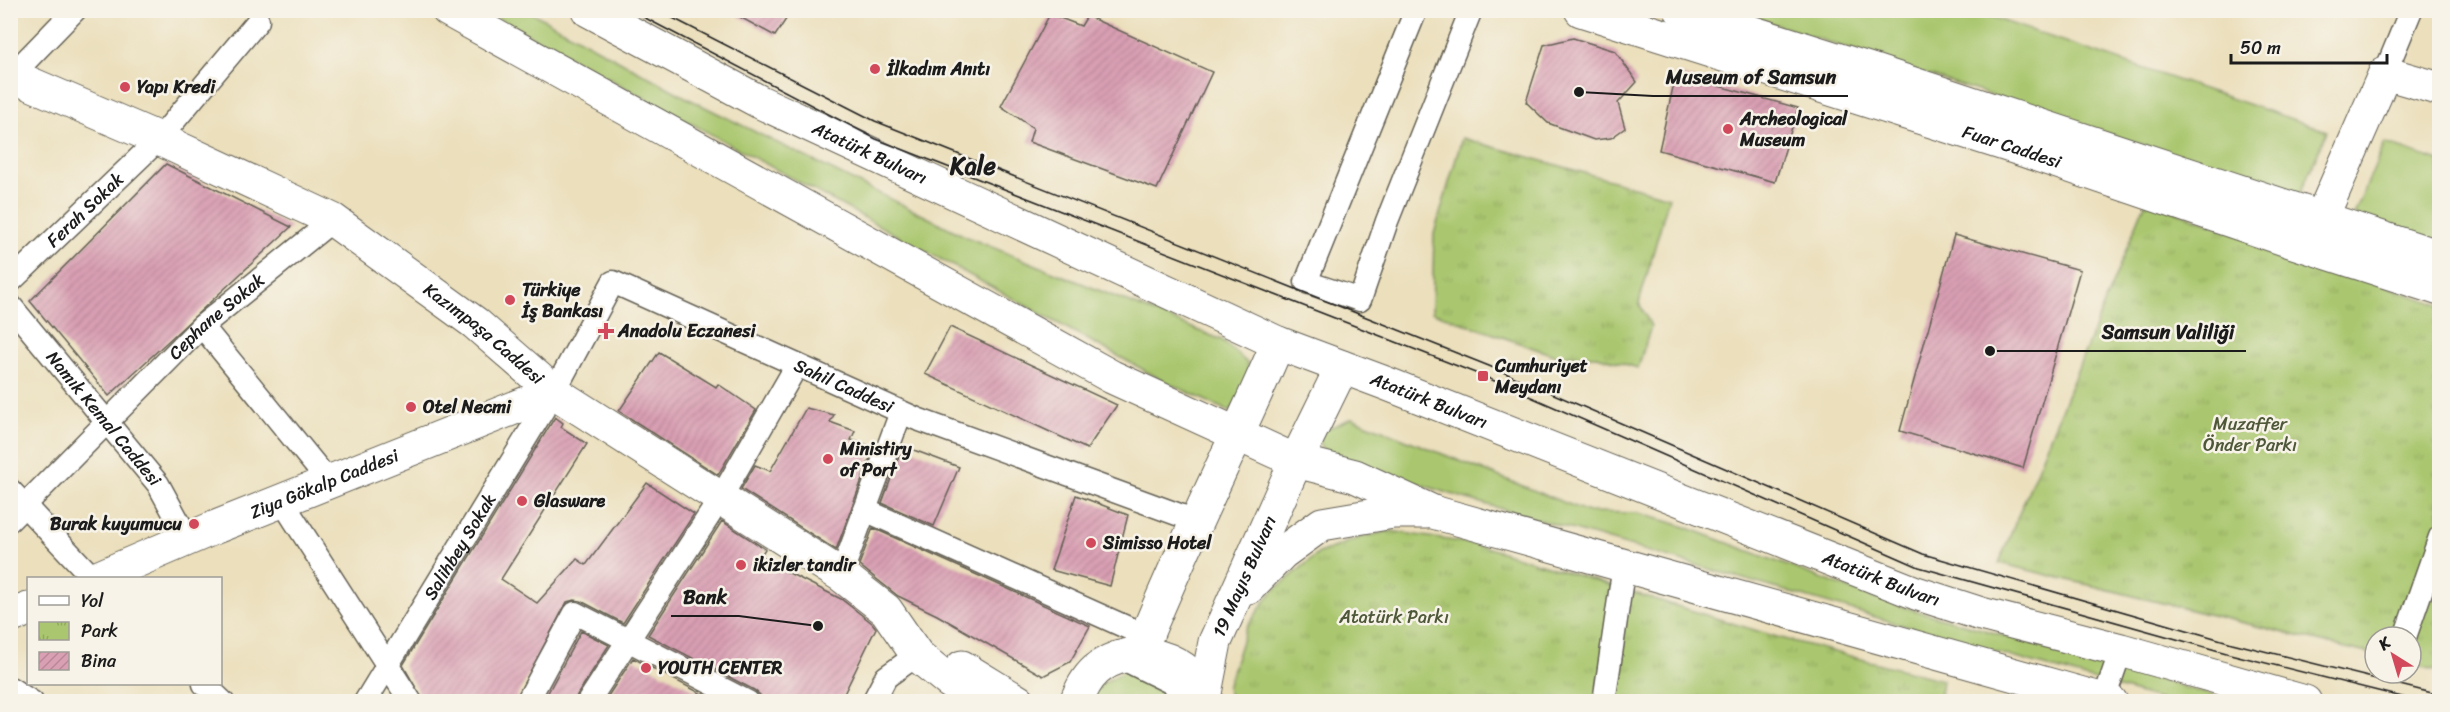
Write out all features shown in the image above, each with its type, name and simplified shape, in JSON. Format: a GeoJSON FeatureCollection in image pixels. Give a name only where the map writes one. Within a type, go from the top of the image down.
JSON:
{"type":"FeatureCollection","features":[{"type":"Feature","properties":{"kind":"main road"},"geometry":{"type":"LineString","coordinates":[[448,10],[1112,377],[1296,461],[1355,476],[1433,512],[2107,700]]}},
{"type":"Feature","properties":{"kind":"main road","name":"Atatürk Bulvarı"},"geometry":{"type":"LineString","coordinates":[[588,10],[760,102],[1278,344],[1342,367],[1916,593],[1981,614],[2121,650],[2305,702]]}},
{"type":"Feature","properties":{"kind":"main road","name":"Fuar Caddesi"},"geometry":{"type":"LineString","coordinates":[[1581,10],[2017,148],[2277,244],[2327,253],[2439,289]]}},
{"type":"Feature","properties":{"kind":"main road","name":"Fuar Caddesi"},"geometry":{"type":"LineString","coordinates":[[1681,10],[2439,257]]}},
{"type":"Feature","properties":{"kind":"main road"},"geometry":{"type":"LineString","coordinates":[[2277,244],[2330,220],[2385,73],[2439,89]]}},
{"type":"Feature","properties":{"kind":"main road","name":"Kazımpaşa Caddesi"},"geometry":{"type":"LineString","coordinates":[[11,76],[159,140],[333,220],[475,322],[554,392],[841,575],[886,610],[917,655]]}},
{"type":"Feature","properties":{"kind":"main road"},"geometry":{"type":"LineString","coordinates":[[1076,702],[1082,687],[1097,670],[1127,650],[1196,521],[1238,436],[1278,344]]}},
{"type":"Feature","properties":{"kind":"main road","name":"19 Mayıs Bulvarı"},"geometry":{"type":"LineString","coordinates":[[1207,699],[1215,642],[1296,461],[1342,367]]}},
{"type":"Feature","properties":{"kind":"main road","name":"Ziya Gökalp Caddesi"},"geometry":{"type":"LineString","coordinates":[[100,577],[188,539],[554,392]]}},
{"type":"Feature","properties":{"kind":"main road"},"geometry":{"type":"LineString","coordinates":[[1234,601],[1282,553],[1322,524],[1394,512],[1433,512]]}},
{"type":"Feature","properties":{"kind":"main road"},"geometry":{"type":"LineString","coordinates":[[10,617],[27,609]]}},
{"type":"Feature","properties":{"kind":"main road"},"geometry":{"type":"LineString","coordinates":[[1127,650],[1159,656],[1178,664],[1193,677],[1207,699]]}},
{"type":"Feature","properties":{"kind":"main road"},"geometry":{"type":"LineString","coordinates":[[917,655],[965,668],[1002,694]]}},
{"type":"Feature","properties":{"kind":"street"},"geometry":{"type":"LineString","coordinates":[[11,76],[75,10]]}},
{"type":"Feature","properties":{"kind":"street"},"geometry":{"type":"LineString","coordinates":[[1416,10],[1306,282],[1360,300],[1387,220],[1471,10]]}},
{"type":"Feature","properties":{"kind":"street"},"geometry":{"type":"LineString","coordinates":[[2385,73],[2411,10]]}},
{"type":"Feature","properties":{"kind":"street","name":"Ferah Sokak"},"geometry":{"type":"LineString","coordinates":[[10,282],[159,140],[254,14]]}},
{"type":"Feature","properties":{"kind":"street"},"geometry":{"type":"LineString","coordinates":[[2277,244],[2285,205]]}},
{"type":"Feature","properties":{"kind":"street","name":"Cephane Sokak"},"geometry":{"type":"LineString","coordinates":[[108,423],[202,326],[333,220]]}},
{"type":"Feature","properties":{"kind":"street"},"geometry":{"type":"LineString","coordinates":[[2327,253],[2330,220]]}},
{"type":"Feature","properties":{"kind":"street","name":"Sahil Caddesi"},"geometry":{"type":"LineString","coordinates":[[554,392],[613,282],[901,412],[1196,521]]}},
{"type":"Feature","properties":{"kind":"street","name":"Namık Kemal Caddesi"},"geometry":{"type":"LineString","coordinates":[[10,305],[158,484],[188,539]]}},
{"type":"Feature","properties":{"kind":"street"},"geometry":{"type":"LineString","coordinates":[[202,326],[329,482]]}},
{"type":"Feature","properties":{"kind":"street"},"geometry":{"type":"LineString","coordinates":[[588,702],[720,499],[797,365]]}},
{"type":"Feature","properties":{"kind":"street","name":"Salihbey Sokak"},"geometry":{"type":"LineString","coordinates":[[365,702],[554,392]]}},
{"type":"Feature","properties":{"kind":"street"},"geometry":{"type":"LineString","coordinates":[[841,575],[901,412]]}},
{"type":"Feature","properties":{"kind":"street"},"geometry":{"type":"LineString","coordinates":[[93,577],[15,505],[108,423]]}},
{"type":"Feature","properties":{"kind":"street"},"geometry":{"type":"LineString","coordinates":[[282,501],[411,702]]}},
{"type":"Feature","properties":{"kind":"street"},"geometry":{"type":"LineString","coordinates":[[864,510],[1127,650]]}},
{"type":"Feature","properties":{"kind":"street"},"geometry":{"type":"LineString","coordinates":[[2409,625],[2439,537]]}},
{"type":"Feature","properties":{"kind":"street"},"geometry":{"type":"LineString","coordinates":[[1604,702],[1624,565]]}},
{"type":"Feature","properties":{"kind":"street"},"geometry":{"type":"LineString","coordinates":[[527,702],[575,613],[628,640],[709,693],[748,702]]}},
{"type":"Feature","properties":{"kind":"street"},"geometry":{"type":"LineString","coordinates":[[2107,700],[2121,650]]}},
{"type":"Feature","properties":{"kind":"street"},"geometry":{"type":"LineString","coordinates":[[873,702],[886,677],[917,655]]}},
{"type":"Feature","properties":{"kind":"street"},"geometry":{"type":"LineString","coordinates":[[205,685],[223,702]]}},
{"type":"Feature","properties":{"kind":"street"},"geometry":{"type":"LineString","coordinates":[[10,688],[32,702]]}},
{"type":"Feature","properties":{"kind":"green space"},"geometry":{"type":"Polygon","coordinates":[[[485,11],[529,11],[689,99],[967,237],[1222,340],[1247,363],[1251,380],[1230,412],[1164,381],[485,11]]]}},
{"type":"Feature","properties":{"kind":"green space"},"geometry":{"type":"Polygon","coordinates":[[[1733,11],[1974,11],[2327,131],[2299,196],[1733,11]]]}},
{"type":"Feature","properties":{"kind":"green space"},"geometry":{"type":"Polygon","coordinates":[[[1462,138],[1669,197],[1639,303],[1651,326],[1638,368],[1597,356],[1556,356],[1432,312],[1434,234],[1462,138]]]}},
{"type":"Feature","properties":{"kind":"green space"},"geometry":{"type":"Polygon","coordinates":[[[2385,143],[2439,161],[2439,243],[2354,215],[2385,143]]]}},
{"type":"Feature","properties":{"kind":"green space","name":"Muzaffer Önder Parkı"},"geometry":{"type":"Polygon","coordinates":[[[2146,201],[2439,305],[2439,671],[2423,667],[2423,625],[2363,625],[2363,652],[1999,563],[2146,201]]]}},
{"type":"Feature","properties":{"kind":"green space"},"geometry":{"type":"Polygon","coordinates":[[[1352,418],[1588,512],[1638,513],[1680,525],[1876,599],[2232,701],[2165,701],[1464,498],[1327,455],[1318,441],[1324,430],[1352,418]]]}},
{"type":"Feature","properties":{"kind":"green space","name":"Atatürk Parkı"},"geometry":{"type":"Polygon","coordinates":[[[1391,531],[1479,545],[1777,637],[1942,680],[1939,702],[1232,702],[1227,688],[1246,628],[1271,593],[1319,553],[1362,537],[1391,531]]]}},
{"type":"Feature","properties":{"kind":"green space"},"geometry":{"type":"Polygon","coordinates":[[[1133,667],[1190,702],[1090,702],[1101,684],[1133,667]]]}},
{"type":"Feature","properties":{"kind":"building"},"geometry":{"type":"Polygon","coordinates":[[[727,10],[792,10],[775,36],[727,10]]]}},
{"type":"Feature","properties":{"kind":"building"},"geometry":{"type":"Polygon","coordinates":[[[1050,14],[1081,26],[1087,16],[1212,72],[1157,189],[1029,142],[1033,128],[1001,106],[1050,14]]]}},
{"type":"Feature","properties":{"kind":"building"},"geometry":{"type":"Polygon","coordinates":[[[1573,38],[1615,51],[1637,82],[1618,103],[1625,128],[1611,138],[1594,140],[1548,123],[1526,102],[1544,45],[1573,38]]]}},
{"type":"Feature","properties":{"kind":"building","name":"Archeological Museum"},"geometry":{"type":"Polygon","coordinates":[[[1676,74],[1798,108],[1775,182],[1659,150],[1676,74]]]}},
{"type":"Feature","properties":{"kind":"building"},"geometry":{"type":"Polygon","coordinates":[[[166,164],[291,227],[109,396],[30,301],[166,164]]]}},
{"type":"Feature","properties":{"kind":"building"},"geometry":{"type":"Polygon","coordinates":[[[1954,235],[2080,270],[2023,468],[1900,431],[1954,235]]]}},
{"type":"Feature","properties":{"kind":"building"},"geometry":{"type":"Polygon","coordinates":[[[950,327],[1117,405],[1087,449],[925,374],[950,327]]]}},
{"type":"Feature","properties":{"kind":"building"},"geometry":{"type":"Polygon","coordinates":[[[659,352],[716,387],[718,384],[756,410],[718,475],[619,411],[659,352]]]}},
{"type":"Feature","properties":{"kind":"building"},"geometry":{"type":"Polygon","coordinates":[[[806,408],[834,415],[830,422],[855,431],[851,440],[874,447],[836,550],[741,489],[755,465],[770,471],[806,408]]]}},
{"type":"Feature","properties":{"kind":"building"},"geometry":{"type":"Polygon","coordinates":[[[555,417],[563,423],[561,427],[587,444],[501,579],[537,603],[577,559],[586,565],[647,483],[694,514],[623,623],[581,601],[567,602],[514,702],[424,702],[403,665],[555,417]]]}},
{"type":"Feature","properties":{"kind":"building"},"geometry":{"type":"Polygon","coordinates":[[[903,446],[959,467],[934,526],[882,503],[903,446]]]}},
{"type":"Feature","properties":{"kind":"building","name":"Simisso Hotel"},"geometry":{"type":"Polygon","coordinates":[[[1076,495],[1128,515],[1110,586],[1051,570],[1076,495]]]}},
{"type":"Feature","properties":{"kind":"building"},"geometry":{"type":"Polygon","coordinates":[[[722,521],[765,549],[761,555],[779,568],[841,599],[876,628],[840,702],[761,702],[760,695],[754,690],[648,635],[722,521]]]}},
{"type":"Feature","properties":{"kind":"building"},"geometry":{"type":"Polygon","coordinates":[[[873,528],[1090,626],[1070,662],[1043,676],[937,615],[898,596],[859,565],[873,528]]]}},
{"type":"Feature","properties":{"kind":"building"},"geometry":{"type":"Polygon","coordinates":[[[581,631],[609,645],[577,695],[575,702],[543,702],[581,631]]]}},
{"type":"Feature","properties":{"kind":"building"},"geometry":{"type":"Polygon","coordinates":[[[633,658],[704,695],[700,702],[604,702],[633,658]]]}},
{"type":"Feature","properties":{"kind":"tram line"},"geometry":{"type":"LineString","coordinates":[[630,10],[876,139],[1483,376],[1919,567],[2230,654],[2422,702]]}},
{"type":"Feature","properties":{"kind":"tram line"},"geometry":{"type":"LineString","coordinates":[[657,10],[875,121],[1489,366],[1923,554],[2232,643],[2440,695]]}},
{"type":"Feature","properties":{"kind":"place","name":"İlkadım Anıtı"},"geometry":{"type":"Point","coordinates":[875,69]}},
{"type":"Feature","properties":{"kind":"place","name":"Yapı Kredi"},"geometry":{"type":"Point","coordinates":[125,87]}},
{"type":"Feature","properties":{"kind":"place","name":"Museum of Samsun"},"geometry":{"type":"Point","coordinates":[1579,92]}},
{"type":"Feature","properties":{"kind":"place","name":"Archeological Museum"},"geometry":{"type":"Point","coordinates":[1728,129]}},
{"type":"Feature","properties":{"kind":"place","name":"Türkiye İş Bankası"},"geometry":{"type":"Point","coordinates":[510,300]}},
{"type":"Feature","properties":{"kind":"place","name":"Anadolu Eczanesi"},"geometry":{"type":"Point","coordinates":[606,331]}},
{"type":"Feature","properties":{"kind":"place","name":"Samsun Valiliği"},"geometry":{"type":"Point","coordinates":[1990,351]}},
{"type":"Feature","properties":{"kind":"place","name":"Cumhuriyet Meydanı"},"geometry":{"type":"Point","coordinates":[1483,376]}},
{"type":"Feature","properties":{"kind":"place","name":"Otel Necmi"},"geometry":{"type":"Point","coordinates":[411,407]}},
{"type":"Feature","properties":{"kind":"place","name":"Ministiry of Port"},"geometry":{"type":"Point","coordinates":[828,459]}},
{"type":"Feature","properties":{"kind":"place","name":"Glasware"},"geometry":{"type":"Point","coordinates":[522,501]}},
{"type":"Feature","properties":{"kind":"place","name":"Burak kuyumucu"},"geometry":{"type":"Point","coordinates":[194,524]}},
{"type":"Feature","properties":{"kind":"place","name":"Simisso Hotel"},"geometry":{"type":"Point","coordinates":[1091,543]}},
{"type":"Feature","properties":{"kind":"place","name":"ikizler tandir"},"geometry":{"type":"Point","coordinates":[741,565]}},
{"type":"Feature","properties":{"kind":"place","name":"Bank"},"geometry":{"type":"Point","coordinates":[818,626]}},
{"type":"Feature","properties":{"kind":"place","name":"YOUTH CENTER"},"geometry":{"type":"Point","coordinates":[646,668]}},
{"type":"Feature","properties":{"kind":"district","name":"Kale"},"geometry":{"type":"Point","coordinates":[973,166]}}]}
